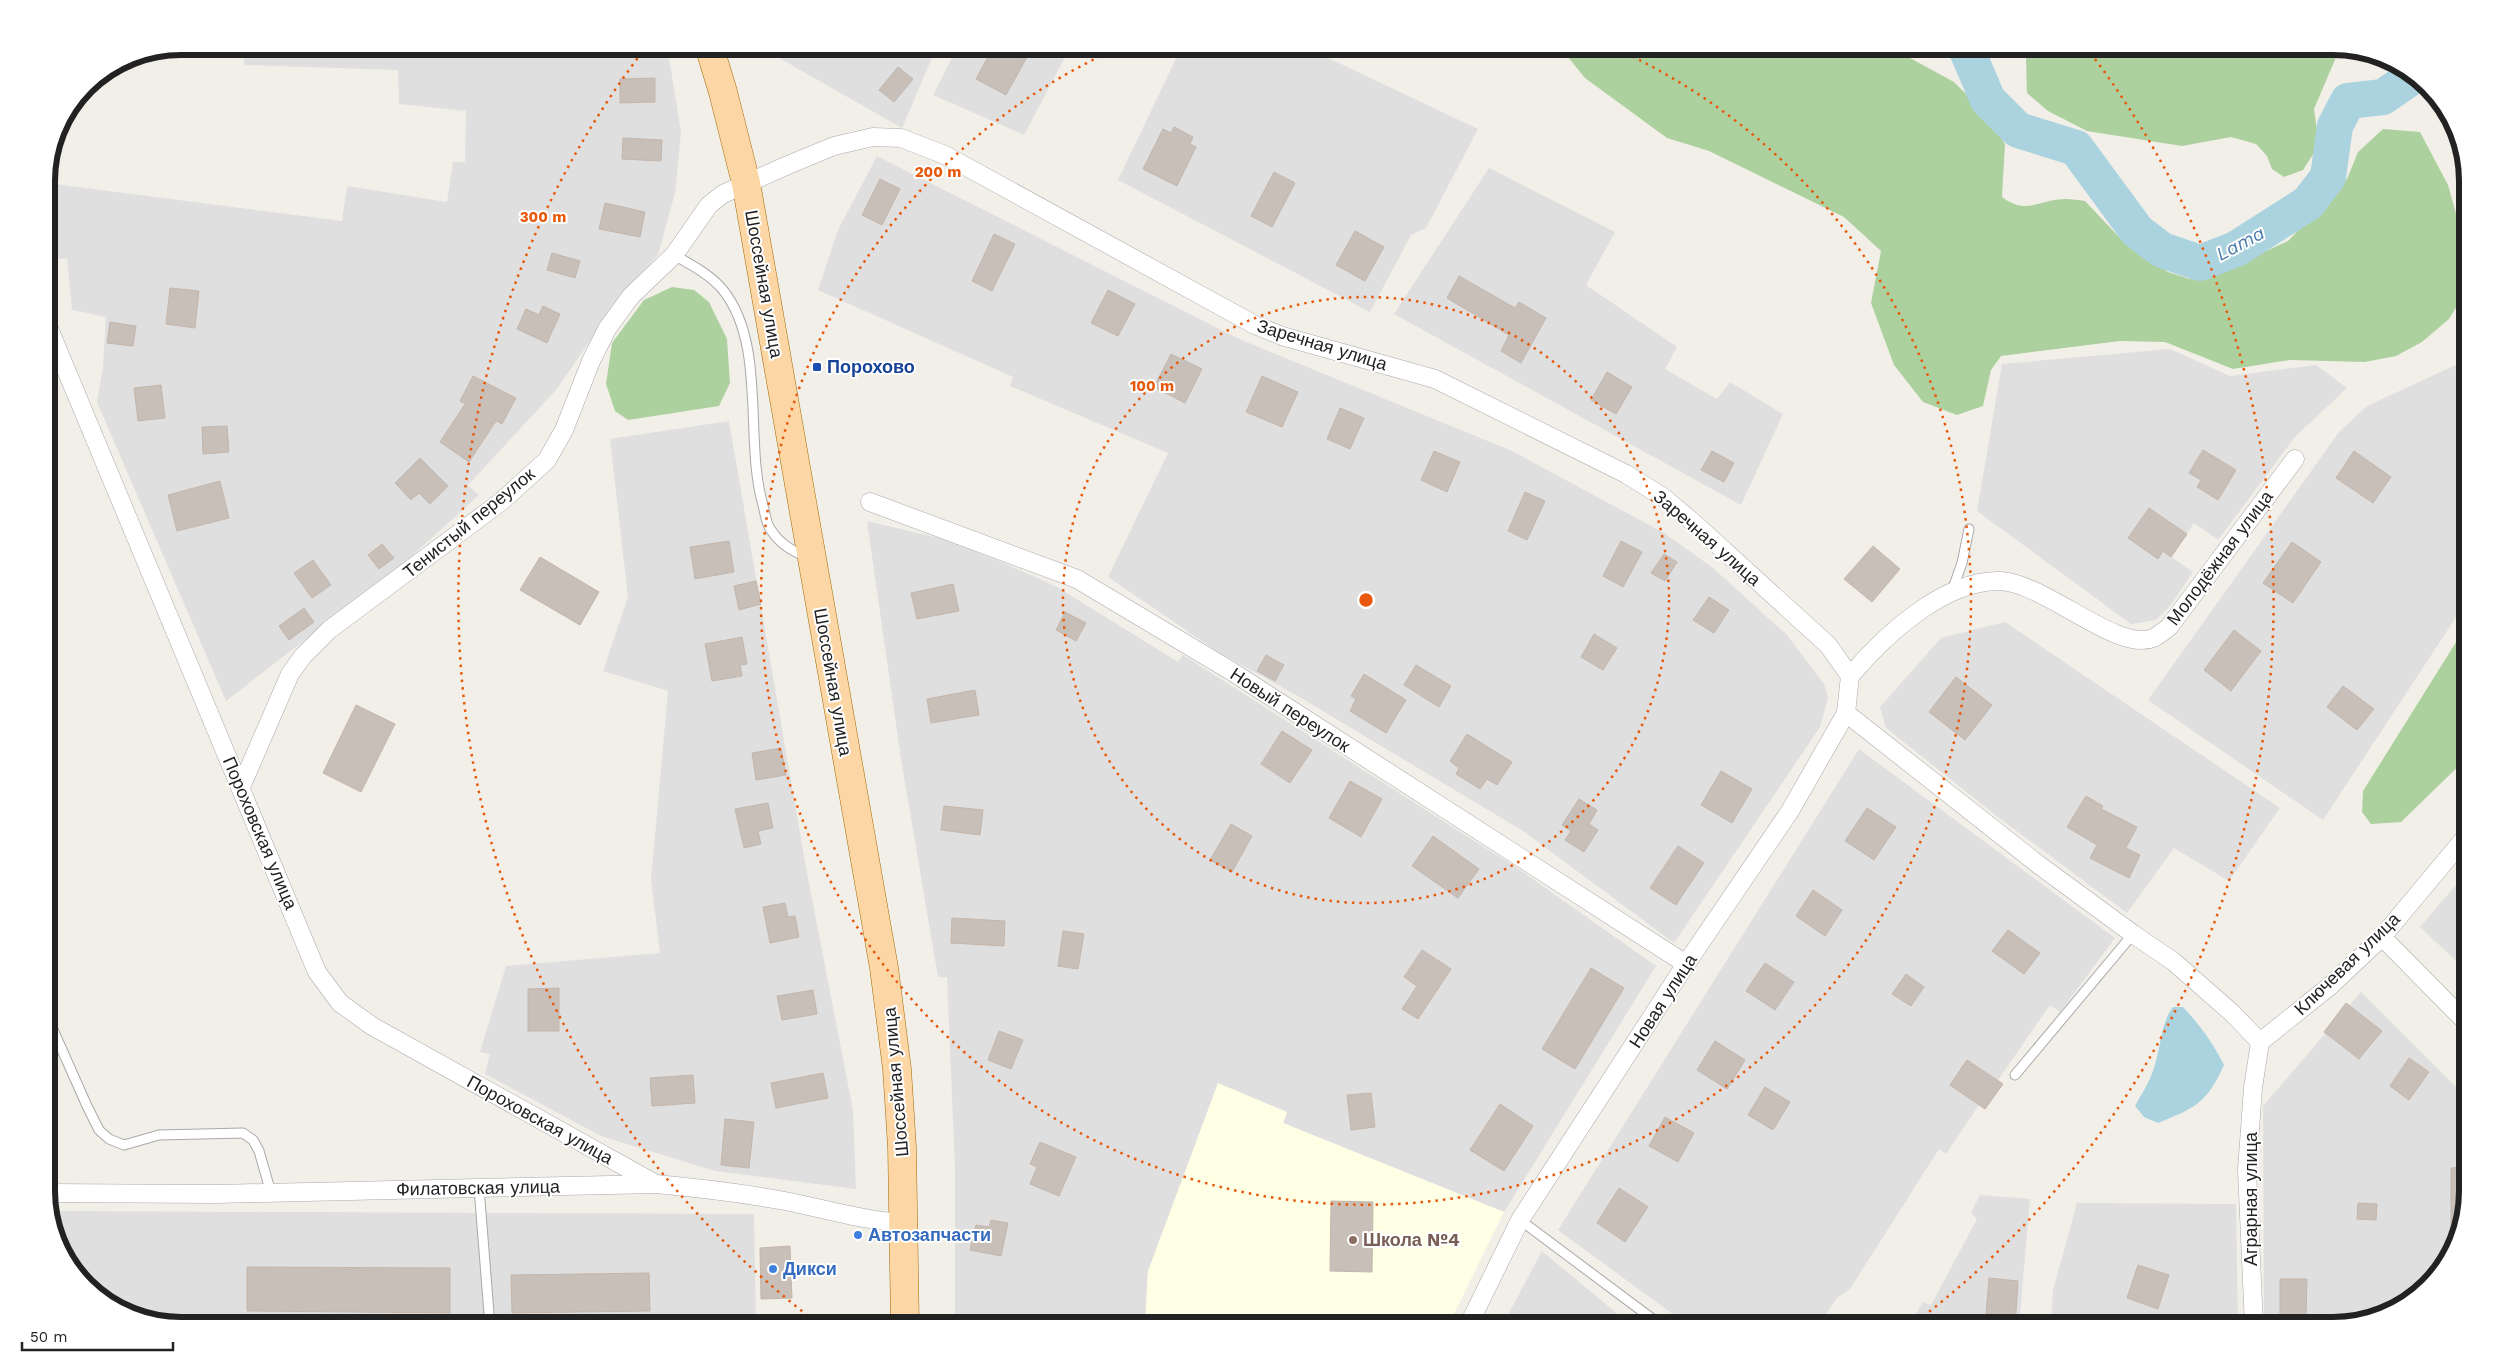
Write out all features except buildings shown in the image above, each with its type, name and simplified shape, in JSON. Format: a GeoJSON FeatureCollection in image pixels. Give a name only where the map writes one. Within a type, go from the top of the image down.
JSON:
{"type":"FeatureCollection","features":[{"type":"Feature","properties":{"kind":"main road","name":"Шоссейная улица"},"geometry":{"type":"LineString","coordinates":[[712,55],[746,183],[884,968],[897,1069],[905,1223],[904,1317]]}},
{"type":"Feature","properties":{"kind":"street","name":"Заречная улица"},"geometry":{"type":"LineString","coordinates":[[746,183],[834,146],[874,137],[901,138],[945,155],[1254,325],[1282,336],[1435,379],[1626,474],[1663,497],[1696,524],[1828,646],[1850,676]]}},
{"type":"Feature","properties":{"kind":"street","name":"Тенистый переулок"},"geometry":{"type":"LineString","coordinates":[[241,787],[290,674],[303,656],[329,630],[502,501],[547,460],[564,430],[591,361],[607,329],[631,296],[674,255],[709,205],[723,194],[746,183]]}},
{"type":"Feature","properties":{"kind":"street","name":"Пороховская улица"},"geometry":{"type":"LineString","coordinates":[[55,347],[317,972],[340,1003],[372,1026],[656,1184]]}},
{"type":"Feature","properties":{"kind":"street","name":"Молодёжная улица"},"geometry":{"type":"LineString","coordinates":[[1850,676],[1873,650],[1898,627],[1970,584],[2000,581],[2031,588],[2118,635],[2136,640],[2152,638],[2168,627],[2294,459]]}},
{"type":"Feature","properties":{"kind":"street","name":"Новый переулок"},"geometry":{"type":"LineString","coordinates":[[870,502],[1077,578],[1231,671],[1686,964]]}},
{"type":"Feature","properties":{"kind":"street","name":"Новая улица"},"geometry":{"type":"LineString","coordinates":[[1472,1317],[1520,1220],[1686,964],[1790,811],[1846,713],[1850,676]]}},
{"type":"Feature","properties":{"kind":"street"},"geometry":{"type":"LineString","coordinates":[[1846,713],[2039,865],[2174,962],[2232,1013],[2260,1042]]}},
{"type":"Feature","properties":{"kind":"street","name":"Ключевая улица"},"geometry":{"type":"LineString","coordinates":[[2260,1042],[2330,986],[2382,937],[2459,845]]}},
{"type":"Feature","properties":{"kind":"street"},"geometry":{"type":"LineString","coordinates":[[2382,937],[2459,1015]]}},
{"type":"Feature","properties":{"kind":"street","name":"Аграрная улица"},"geometry":{"type":"LineString","coordinates":[[2254,1317],[2247,1170],[2253,1088],[2260,1042]]}},
{"type":"Feature","properties":{"kind":"street","name":"Филатовская улица"},"geometry":{"type":"LineString","coordinates":[[55,1193],[271,1193],[656,1184],[718,1190],[785,1201],[876,1222],[905,1223]]}},
{"type":"Feature","properties":{"kind":"lane"},"geometry":{"type":"LineString","coordinates":[[674,255],[694,266],[723,290],[738,317],[748,351],[757,486],[770,529],[787,549],[811,558]]}},
{"type":"Feature","properties":{"kind":"lane"},"geometry":{"type":"LineString","coordinates":[[1951,594],[1962,563],[1969,528]]}},
{"type":"Feature","properties":{"kind":"lane"},"geometry":{"type":"LineString","coordinates":[[2015,1075],[2133,934]]}},
{"type":"Feature","properties":{"kind":"lane"},"geometry":{"type":"LineString","coordinates":[[55,1036],[99,1130],[108,1139],[124,1145],[159,1135],[243,1133],[253,1140],[259,1151],[271,1193]]}},
{"type":"Feature","properties":{"kind":"lane"},"geometry":{"type":"LineString","coordinates":[[480,1188],[489,1317]]}},
{"type":"Feature","properties":{"kind":"lane"},"geometry":{"type":"LineString","coordinates":[[1520,1220],[1650,1317]]}},
{"type":"Feature","properties":{"kind":"shaded area"},"geometry":{"type":"Polygon","coordinates":[[[244,55],[667,55],[681,132],[675,193],[658,255],[624,292],[556,390],[468,485],[479,495],[403,564],[226,701],[97,402],[103,367],[106,317],[72,310],[67,259],[55,258],[55,184],[342,221],[347,186],[447,202],[453,162],[465,162],[466,111],[399,104],[398,70],[244,65],[244,55]]]}},
{"type":"Feature","properties":{"kind":"shaded area"},"geometry":{"type":"Polygon","coordinates":[[[774,55],[933,55],[902,128],[774,55]]]}},
{"type":"Feature","properties":{"kind":"shaded area"},"geometry":{"type":"Polygon","coordinates":[[[953,55],[1066,55],[1024,135],[933,95],[953,55]]]}},
{"type":"Feature","properties":{"kind":"shaded area"},"geometry":{"type":"Polygon","coordinates":[[[1178,55],[1322,55],[1478,129],[1426,228],[1411,235],[1370,312],[1118,180],[1178,55]]]}},
{"type":"Feature","properties":{"kind":"shaded area"},"geometry":{"type":"Polygon","coordinates":[[[877,156],[1239,339],[1512,451],[1664,533],[1713,568],[1787,635],[1824,684],[1828,698],[1820,727],[1674,943],[1523,831],[1296,695],[1218,652],[1108,577],[1168,453],[1010,386],[1013,377],[818,290],[838,230],[877,156]]]}},
{"type":"Feature","properties":{"kind":"shaded area"},"geometry":{"type":"Polygon","coordinates":[[[1489,168],[1615,232],[1586,285],[1677,347],[1665,369],[1717,399],[1730,382],[1783,414],[1741,505],[1394,314],[1489,168]]]}},
{"type":"Feature","properties":{"kind":"shaded area"},"geometry":{"type":"Polygon","coordinates":[[[2170,349],[2230,376],[2316,365],[2347,388],[2295,437],[2218,540],[2194,523],[2171,557],[2193,572],[2170,606],[2156,620],[2131,624],[1977,511],[2002,364],[2170,349]]]}},
{"type":"Feature","properties":{"kind":"shaded area"},"geometry":{"type":"Polygon","coordinates":[[[2459,363],[2459,613],[2323,820],[2148,700],[2339,432],[2367,406],[2459,363]]]}},
{"type":"Feature","properties":{"kind":"shaded area"},"geometry":{"type":"Polygon","coordinates":[[[729,421],[806,868],[853,1110],[856,1189],[715,1171],[601,1136],[485,1074],[490,1054],[480,1052],[506,966],[660,953],[651,880],[668,691],[603,671],[628,597],[610,439],[729,421]]]}},
{"type":"Feature","properties":{"kind":"shaded area"},"geometry":{"type":"Polygon","coordinates":[[[867,521],[947,540],[1006,564],[1057,587],[1178,662],[1183,655],[1520,870],[1656,966],[1504,1212],[1283,1123],[1287,1112],[1148,1271],[1145,1317],[955,1317],[955,1168],[947,977],[938,977],[901,759],[867,521]]]}},
{"type":"Feature","properties":{"kind":"shaded area"},"geometry":{"type":"Polygon","coordinates":[[[2005,622],[2280,808],[2229,881],[2174,848],[2127,913],[1998,817],[1886,728],[1880,707],[1941,638],[2005,622]]]}},
{"type":"Feature","properties":{"kind":"shaded area"},"geometry":{"type":"Polygon","coordinates":[[[1859,749],[2115,938],[2060,1012],[2050,1005],[1998,1080],[2003,1084],[1985,1109],[1979,1105],[1946,1154],[1939,1149],[1850,1289],[1837,1298],[1824,1317],[1677,1317],[1558,1230],[1859,749]]]}},
{"type":"Feature","properties":{"kind":"shaded area"},"geometry":{"type":"Polygon","coordinates":[[[2459,882],[2459,964],[2420,927],[2459,882]]]}},
{"type":"Feature","properties":{"kind":"shaded area"},"geometry":{"type":"Polygon","coordinates":[[[2361,992],[2459,1090],[2459,1191],[2455,1223],[2446,1247],[2438,1261],[2416,1286],[2389,1304],[2365,1313],[2333,1317],[2264,1317],[2263,1106],[2361,992]]]}},
{"type":"Feature","properties":{"kind":"shaded area"},"geometry":{"type":"Polygon","coordinates":[[[1218,1083],[1287,1112],[1283,1123],[1504,1212],[1452,1317],[1145,1317],[1148,1271],[1218,1083]]]}},
{"type":"Feature","properties":{"kind":"shaded area"},"geometry":{"type":"Polygon","coordinates":[[[1980,1195],[2030,1199],[2020,1317],[1914,1317],[1923,1302],[1931,1305],[1977,1219],[1971,1213],[1980,1195]]]}},
{"type":"Feature","properties":{"kind":"shaded area"},"geometry":{"type":"Polygon","coordinates":[[[2077,1203],[2236,1204],[2238,1317],[2052,1317],[2053,1290],[2077,1203]]]}},
{"type":"Feature","properties":{"kind":"shaded area"},"geometry":{"type":"Polygon","coordinates":[[[57,1211],[754,1214],[756,1317],[181,1317],[149,1313],[125,1304],[98,1286],[76,1261],[68,1247],[57,1211]]]}},
{"type":"Feature","properties":{"kind":"shaded area"},"geometry":{"type":"Polygon","coordinates":[[[1542,1251],[1621,1317],[1507,1317],[1542,1251]]]}},
{"type":"Feature","properties":{"kind":"green space"},"geometry":{"type":"Polygon","coordinates":[[[1566,55],[1904,55],[1954,82],[1983,111],[2005,144],[2002,197],[2011,203],[2026,206],[2068,199],[2085,201],[2120,238],[2168,272],[2190,279],[2229,268],[2288,241],[2347,179],[2358,152],[2383,129],[2420,132],[2448,185],[2459,224],[2459,303],[2449,319],[2422,342],[2396,356],[2365,362],[2290,360],[2233,369],[2165,342],[2120,341],[2001,356],[1991,370],[1983,406],[1957,415],[1923,402],[1894,365],[1871,303],[1881,251],[1844,217],[1709,151],[1667,138],[1585,78],[1566,55]]]}},
{"type":"Feature","properties":{"kind":"green space"},"geometry":{"type":"Polygon","coordinates":[[[2028,55],[2337,55],[2314,109],[2319,145],[2303,170],[2284,177],[2272,169],[2267,156],[2256,144],[2231,137],[2182,146],[2087,131],[2048,111],[2027,93],[2028,55]]]}},
{"type":"Feature","properties":{"kind":"green space"},"geometry":{"type":"Polygon","coordinates":[[[672,287],[694,290],[709,302],[727,339],[730,383],[719,406],[628,420],[615,411],[606,384],[612,343],[644,300],[672,287]]]}},
{"type":"Feature","properties":{"kind":"green space"},"geometry":{"type":"Polygon","coordinates":[[[2459,637],[2459,766],[2401,822],[2371,824],[2362,812],[2363,791],[2459,637]]]}},
{"type":"Feature","properties":{"kind":"water"},"geometry":{"type":"Polygon","coordinates":[[[2173,1007],[2183,1007],[2201,1027],[2224,1065],[2212,1088],[2198,1103],[2182,1113],[2158,1123],[2144,1117],[2135,1106],[2156,1063],[2163,1029],[2173,1007]]]}},
{"type":"Feature","properties":{"kind":"waterway","name":"Lama"},"geometry":{"type":"LineString","coordinates":[[1969,55],[1988,100],[2018,130],[2076,148],[2137,231],[2162,250],[2200,263],[2236,249],[2308,203],[2328,177],[2335,126],[2348,101],[2383,97],[2408,80]]}},
{"type":"Feature","properties":{"kind":"place","name":"Порохово"},"geometry":{"type":"Point","coordinates":[817,367]}},
{"type":"Feature","properties":{"kind":"place","name":"Автозапчасти"},"geometry":{"type":"Point","coordinates":[858,1235]}},
{"type":"Feature","properties":{"kind":"place","name":"Школа №4"},"geometry":{"type":"Point","coordinates":[1353,1240]}},
{"type":"Feature","properties":{"kind":"place","name":"Дикси"},"geometry":{"type":"Point","coordinates":[773,1269]}}]}
